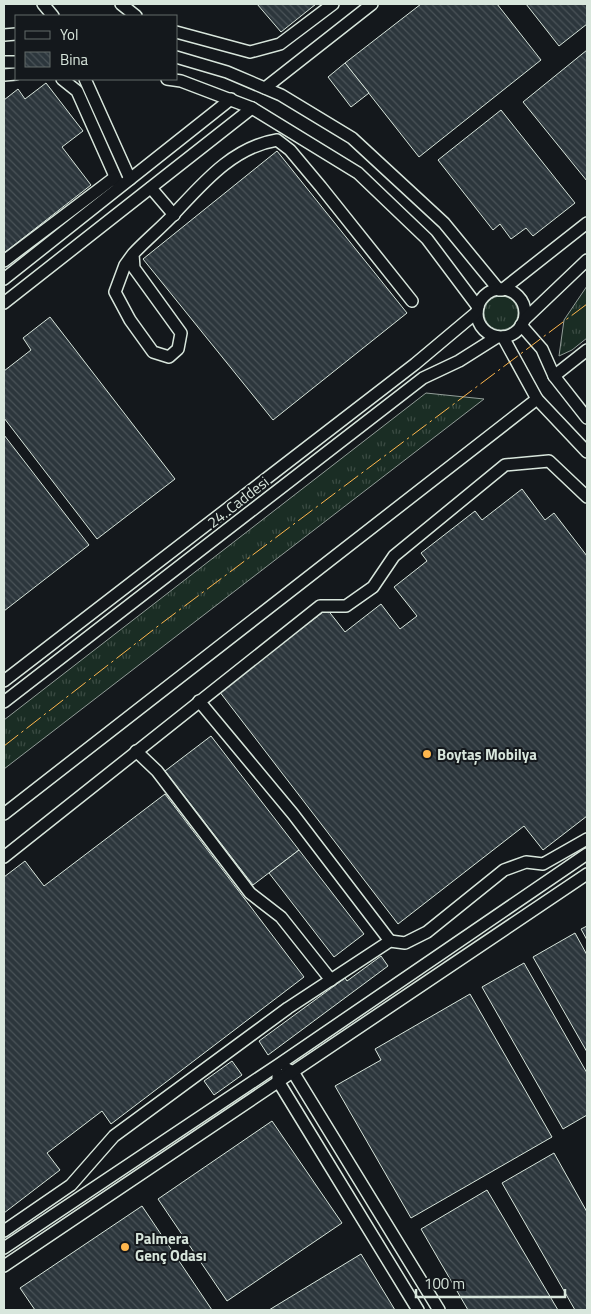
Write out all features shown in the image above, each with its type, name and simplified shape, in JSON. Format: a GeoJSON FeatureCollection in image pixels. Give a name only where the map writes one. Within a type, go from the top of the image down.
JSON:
{"type":"FeatureCollection","features":[{"type":"Feature","properties":{"kind":"street"},"geometry":{"type":"LineString","coordinates":[[43,4],[52,15]]}},
{"type":"Feature","properties":{"kind":"street"},"geometry":{"type":"LineString","coordinates":[[121,4],[135,15]]}},
{"type":"Feature","properties":{"kind":"street"},"geometry":{"type":"LineString","coordinates":[[178,33],[250,52],[280,44],[332,4]]}},
{"type":"Feature","properties":{"kind":"street"},"geometry":{"type":"LineString","coordinates":[[265,88],[372,4]]}},
{"type":"Feature","properties":{"kind":"street"},"geometry":{"type":"LineString","coordinates":[[178,58],[227,72],[281,95],[352,138],[444,223],[500,290],[510,291],[519,298],[524,308],[522,322],[542,349],[554,376],[587,418]]}},
{"type":"Feature","properties":{"kind":"street"},"geometry":{"type":"LineString","coordinates":[[63,80],[77,91],[104,148],[117,182]]}},
{"type":"Feature","properties":{"kind":"street"},"geometry":{"type":"LineString","coordinates":[[85,80],[130,180]]}},
{"type":"Feature","properties":{"kind":"street"},"geometry":{"type":"LineString","coordinates":[[170,80],[231,99],[252,108],[358,173],[427,239],[477,310],[482,328],[500,337],[537,399],[587,452]]}},
{"type":"Feature","properties":{"kind":"street"},"geometry":{"type":"LineString","coordinates":[[4,261],[117,182],[130,180],[231,99]]}},
{"type":"Feature","properties":{"kind":"street"},"geometry":{"type":"LineString","coordinates":[[4,303],[252,108]]}},
{"type":"Feature","properties":{"kind":"street"},"geometry":{"type":"LineString","coordinates":[[133,254],[134,268],[181,333],[178,349],[169,358],[153,352],[130,320],[116,292],[125,265],[133,254],[174,215],[193,191],[239,153],[260,142],[277,140],[290,150],[412,301]]}},
{"type":"Feature","properties":{"kind":"street"},"geometry":{"type":"LineString","coordinates":[[4,279],[117,182]]}},
{"type":"Feature","properties":{"kind":"street"},"geometry":{"type":"LineString","coordinates":[[150,188],[174,215]]}},
{"type":"Feature","properties":{"kind":"street"},"geometry":{"type":"LineString","coordinates":[[477,310],[484,297],[500,290],[587,223]]}},
{"type":"Feature","properties":{"kind":"street"},"geometry":{"type":"LineString","coordinates":[[500,337],[514,333],[522,322],[587,260]]}},
{"type":"Feature","properties":{"kind":"street","name":"24. Caddesi"},"geometry":{"type":"LineString","coordinates":[[4,681],[415,364],[477,310]]}},
{"type":"Feature","properties":{"kind":"street","name":"24. Caddesi"},"geometry":{"type":"LineString","coordinates":[[4,702],[423,378],[460,361],[500,337]]}},
{"type":"Feature","properties":{"kind":"street"},"geometry":{"type":"LineString","coordinates":[[554,376],[587,350]]}},
{"type":"Feature","properties":{"kind":"street"},"geometry":{"type":"LineString","coordinates":[[4,814],[537,399]]}},
{"type":"Feature","properties":{"kind":"street"},"geometry":{"type":"LineString","coordinates":[[4,857],[320,606],[346,606],[373,588],[394,556],[504,465],[549,461],[587,497]]}},
{"type":"Feature","properties":{"kind":"street"},"geometry":{"type":"LineString","coordinates":[[199,701],[293,814],[390,941]]}},
{"type":"Feature","properties":{"kind":"street"},"geometry":{"type":"LineString","coordinates":[[136,751],[157,771],[250,893],[281,917],[331,980]]}},
{"type":"Feature","properties":{"kind":"street"},"geometry":{"type":"LineString","coordinates":[[4,1232],[71,1184],[114,1136],[288,1008],[390,941],[405,943],[427,932],[504,870],[526,862],[543,864],[587,839]]}},
{"type":"Feature","properties":{"kind":"street"},"geometry":{"type":"LineString","coordinates":[[4,1248],[278,1066],[587,854]]}},
{"type":"Feature","properties":{"kind":"street"},"geometry":{"type":"LineString","coordinates":[[4,1266],[587,874]]}},
{"type":"Feature","properties":{"kind":"street"},"geometry":{"type":"LineString","coordinates":[[278,1066],[294,1072],[440,1310]]}},
{"type":"Feature","properties":{"kind":"street"},"geometry":{"type":"LineString","coordinates":[[278,1066],[278,1081],[418,1310]]}},
{"type":"Feature","properties":{"kind":"green space"},"geometry":{"type":"Polygon","coordinates":[[[587,286],[587,338],[572,350],[559,356],[564,320],[587,286]]]}},
{"type":"Feature","properties":{"kind":"green space"},"geometry":{"type":"Polygon","coordinates":[[[501,296],[513,301],[518,313],[513,325],[501,330],[489,325],[484,313],[489,301],[501,296]]]}},
{"type":"Feature","properties":{"kind":"green space"},"geometry":{"type":"Polygon","coordinates":[[[426,393],[484,399],[4,769],[4,720],[426,393]]]}},
{"type":"Feature","properties":{"kind":"building"},"geometry":{"type":"Polygon","coordinates":[[[257,4],[316,4],[281,32],[257,4]]]}},
{"type":"Feature","properties":{"kind":"building"},"geometry":{"type":"Polygon","coordinates":[[[421,4],[497,4],[541,60],[419,157],[345,63],[421,4]]]}},
{"type":"Feature","properties":{"kind":"building"},"geometry":{"type":"Polygon","coordinates":[[[526,4],[587,4],[587,24],[559,46],[526,4]]]}},
{"type":"Feature","properties":{"kind":"building"},"geometry":{"type":"Polygon","coordinates":[[[587,50],[587,181],[523,102],[587,50]]]}},
{"type":"Feature","properties":{"kind":"building"},"geometry":{"type":"Polygon","coordinates":[[[345,63],[369,93],[351,107],[328,77],[345,63]]]}},
{"type":"Feature","properties":{"kind":"building"},"geometry":{"type":"Polygon","coordinates":[[[46,83],[83,131],[62,147],[91,185],[4,253],[4,100],[18,89],[25,99],[46,83]]]}},
{"type":"Feature","properties":{"kind":"building"},"geometry":{"type":"Polygon","coordinates":[[[501,110],[575,203],[533,236],[526,228],[511,239],[500,224],[493,230],[438,160],[501,110]]]}},
{"type":"Feature","properties":{"kind":"building"},"geometry":{"type":"Polygon","coordinates":[[[277,151],[407,313],[273,420],[143,259],[277,151]]]}},
{"type":"Feature","properties":{"kind":"building"},"geometry":{"type":"Polygon","coordinates":[[[50,317],[175,479],[97,539],[4,418],[4,371],[31,350],[23,338],[50,317]]]}},
{"type":"Feature","properties":{"kind":"building"},"geometry":{"type":"Polygon","coordinates":[[[4,435],[89,545],[4,611],[4,435]]]}},
{"type":"Feature","properties":{"kind":"building","name":"Boytaş Mobilya"},"geometry":{"type":"Polygon","coordinates":[[[522,489],[545,520],[554,513],[587,556],[587,816],[543,850],[524,826],[398,924],[219,691],[327,609],[345,632],[381,604],[400,629],[417,616],[394,587],[427,561],[421,553],[475,511],[482,520],[522,489]]]}},
{"type":"Feature","properties":{"kind":"building"},"geometry":{"type":"Polygon","coordinates":[[[211,736],[299,850],[253,885],[165,771],[211,736]]]}},
{"type":"Feature","properties":{"kind":"building"},"geometry":{"type":"Polygon","coordinates":[[[165,794],[304,977],[111,1124],[102,1111],[47,1153],[60,1170],[4,1213],[4,877],[25,861],[44,886],[165,794]]]}},
{"type":"Feature","properties":{"kind":"building"},"geometry":{"type":"Polygon","coordinates":[[[299,850],[364,934],[334,957],[269,873],[299,850]]]}},
{"type":"Feature","properties":{"kind":"building"},"geometry":{"type":"Polygon","coordinates":[[[587,926],[587,940],[581,929],[587,926]]]}},
{"type":"Feature","properties":{"kind":"building"},"geometry":{"type":"Polygon","coordinates":[[[575,933],[587,955],[587,1052],[533,957],[575,933]]]}},
{"type":"Feature","properties":{"kind":"building"},"geometry":{"type":"Polygon","coordinates":[[[381,956],[388,966],[268,1055],[259,1041],[345,978],[347,981],[381,956]]]}},
{"type":"Feature","properties":{"kind":"building"},"geometry":{"type":"Polygon","coordinates":[[[524,963],[587,1073],[587,1115],[563,1129],[482,987],[524,963]]]}},
{"type":"Feature","properties":{"kind":"building"},"geometry":{"type":"Polygon","coordinates":[[[470,994],[552,1137],[411,1218],[335,1086],[381,1060],[375,1049],[470,994]]]}},
{"type":"Feature","properties":{"kind":"building"},"geometry":{"type":"Polygon","coordinates":[[[232,1061],[242,1075],[214,1095],[204,1081],[232,1061]]]}},
{"type":"Feature","properties":{"kind":"building"},"geometry":{"type":"Polygon","coordinates":[[[272,1121],[342,1223],[227,1301],[158,1199],[272,1121]]]}},
{"type":"Feature","properties":{"kind":"building"},"geometry":{"type":"Polygon","coordinates":[[[554,1153],[587,1212],[587,1310],[575,1310],[502,1183],[554,1153]]]}},
{"type":"Feature","properties":{"kind":"building"},"geometry":{"type":"Polygon","coordinates":[[[487,1190],[558,1310],[468,1310],[421,1229],[487,1190]]]}},
{"type":"Feature","properties":{"kind":"building","name":"Palmera Genç Odası"},"geometry":{"type":"Polygon","coordinates":[[[142,1206],[212,1310],[35,1310],[20,1288],[142,1206]]]}},
{"type":"Feature","properties":{"kind":"building"},"geometry":{"type":"Polygon","coordinates":[[[361,1254],[395,1310],[269,1310],[361,1254]]]}},
{"type":"Feature","properties":{"kind":"power"},"geometry":{"type":"LineString","coordinates":[[4,746],[162,623],[587,304]]}},
{"type":"Feature","properties":{"kind":"place","name":"Boytaş Mobilya"},"geometry":{"type":"Point","coordinates":[427,754]}},
{"type":"Feature","properties":{"kind":"place","name":"Palmera Genç Odası"},"geometry":{"type":"Point","coordinates":[125,1247]}}]}
